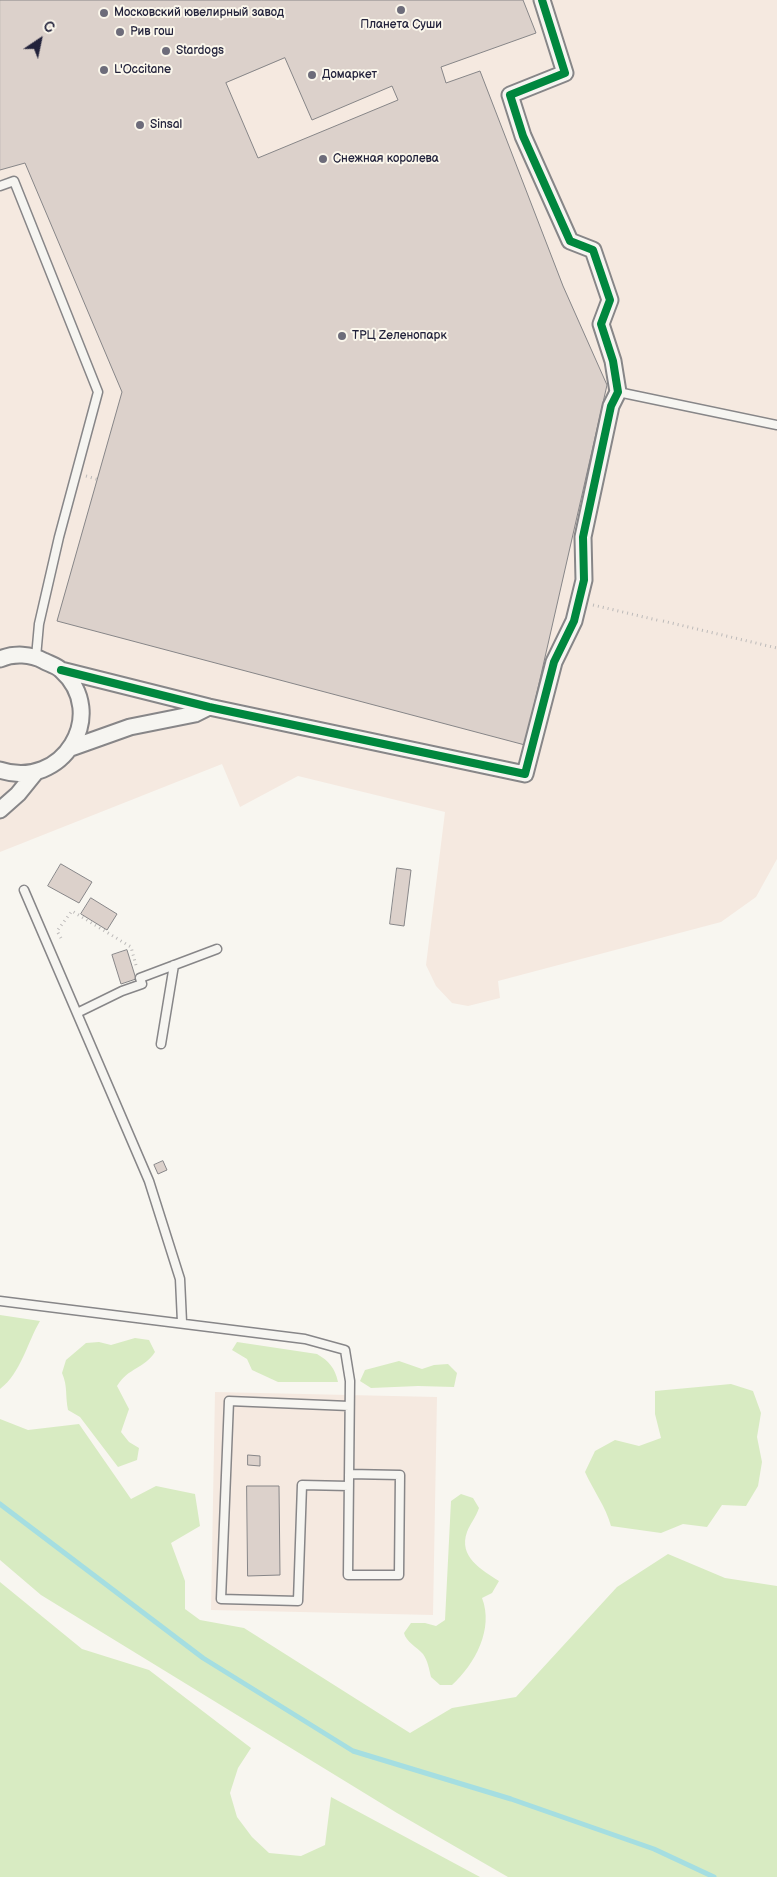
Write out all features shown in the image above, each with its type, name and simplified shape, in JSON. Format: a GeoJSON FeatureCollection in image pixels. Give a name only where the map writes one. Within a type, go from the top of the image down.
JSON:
{"type":"FeatureCollection","features":[{"type":"Feature","properties":{"kind":"street"},"geometry":{"type":"LineString","coordinates":[[2,658],[21,655],[36,657],[61,670],[209,707],[508,772],[525,774],[554,662],[574,621],[580,597],[584,580],[583,537],[610,406],[618,392],[613,361],[600,324],[610,300],[603,276],[593,250],[570,241],[523,136],[510,94],[565,73],[542,0]]}},
{"type":"Feature","properties":{"kind":"street"},"geometry":{"type":"LineString","coordinates":[[0,770],[12,774],[35,773],[55,764],[71,748],[80,728],[81,707],[74,686],[61,670]]}},
{"type":"Feature","properties":{"kind":"street"},"geometry":{"type":"LineString","coordinates":[[71,748],[130,727],[195,714],[209,707]]}},
{"type":"Feature","properties":{"kind":"street"},"geometry":{"type":"LineString","coordinates":[[0,810],[18,794],[35,773]]}},
{"type":"Feature","properties":{"kind":"lane"},"geometry":{"type":"LineString","coordinates":[[0,186],[14,181],[98,392],[59,537],[39,624],[36,657]]}},
{"type":"Feature","properties":{"kind":"lane"},"geometry":{"type":"LineString","coordinates":[[618,392],[777,425]]}},
{"type":"Feature","properties":{"kind":"lane"},"geometry":{"type":"LineString","coordinates":[[24,890],[149,1181],[180,1279],[182,1322]]}},
{"type":"Feature","properties":{"kind":"lane"},"geometry":{"type":"LineString","coordinates":[[76,1013],[122,990],[142,984],[140,978],[217,949]]}},
{"type":"Feature","properties":{"kind":"lane"},"geometry":{"type":"LineString","coordinates":[[161,1044],[174,966]]}},
{"type":"Feature","properties":{"kind":"lane"},"geometry":{"type":"LineString","coordinates":[[0,1301],[182,1322],[305,1339],[345,1350],[350,1382],[350,1406],[349,1474],[348,1575],[399,1575],[400,1475],[349,1474]]}},
{"type":"Feature","properties":{"kind":"lane"},"geometry":{"type":"LineString","coordinates":[[349,1486],[302,1485],[298,1601],[221,1599],[229,1401],[350,1406]]}},
{"type":"Feature","properties":{"kind":"path"},"geometry":{"type":"LineString","coordinates":[[591,604],[777,648]]}},
{"type":"Feature","properties":{"kind":"path"},"geometry":{"type":"LineString","coordinates":[[61,938],[57,931],[72,911],[131,947],[140,978]]}},
{"type":"Feature","properties":{"kind":"shaded area"},"geometry":{"type":"Polygon","coordinates":[[[0,0],[777,0],[777,859],[756,897],[721,922],[498,981],[500,998],[468,1006],[452,1003],[436,986],[426,965],[445,812],[298,776],[240,807],[222,764],[0,852],[0,0]]]}},
{"type":"Feature","properties":{"kind":"shaded area"},"geometry":{"type":"Polygon","coordinates":[[[215,1392],[437,1397],[433,1615],[211,1610],[215,1392]]]}},
{"type":"Feature","properties":{"kind":"green space"},"geometry":{"type":"Polygon","coordinates":[[[0,1315],[40,1321],[13,1375],[0,1389],[0,1315]]]}},
{"type":"Feature","properties":{"kind":"green space"},"geometry":{"type":"Polygon","coordinates":[[[135,1338],[149,1340],[155,1352],[146,1362],[126,1375],[117,1386],[129,1409],[121,1432],[129,1442],[139,1448],[137,1460],[118,1467],[80,1417],[68,1410],[62,1373],[66,1360],[86,1343],[99,1342],[111,1345],[135,1338]]]}},
{"type":"Feature","properties":{"kind":"green space"},"geometry":{"type":"Polygon","coordinates":[[[237,1342],[317,1354],[331,1365],[338,1382],[278,1382],[252,1370],[247,1359],[232,1350],[237,1342]]]}},
{"type":"Feature","properties":{"kind":"green space"},"geometry":{"type":"Polygon","coordinates":[[[399,1361],[422,1369],[434,1365],[448,1364],[457,1373],[454,1387],[371,1388],[360,1381],[365,1370],[399,1361]]]}},
{"type":"Feature","properties":{"kind":"green space"},"geometry":{"type":"Polygon","coordinates":[[[731,1384],[753,1391],[761,1413],[757,1437],[762,1462],[758,1486],[746,1506],[722,1505],[707,1527],[683,1524],[661,1533],[611,1526],[606,1512],[585,1472],[595,1451],[615,1440],[639,1446],[661,1438],[655,1414],[655,1391],[731,1384]]]}},
{"type":"Feature","properties":{"kind":"green space"},"geometry":{"type":"Polygon","coordinates":[[[0,1419],[28,1430],[79,1424],[131,1499],[156,1486],[195,1494],[200,1526],[171,1543],[185,1581],[185,1609],[200,1620],[244,1628],[410,1733],[452,1708],[516,1697],[617,1587],[668,1554],[725,1578],[777,1586],[777,1877],[508,1877],[397,1813],[41,1595],[0,1560],[0,1419]]]}},
{"type":"Feature","properties":{"kind":"green space"},"geometry":{"type":"Polygon","coordinates":[[[461,1494],[473,1498],[479,1508],[467,1532],[465,1541],[469,1556],[479,1567],[499,1581],[492,1593],[482,1598],[486,1622],[484,1634],[475,1656],[452,1685],[440,1685],[431,1677],[423,1654],[409,1642],[404,1633],[411,1623],[425,1623],[436,1626],[445,1620],[451,1501],[461,1494]]]}},
{"type":"Feature","properties":{"kind":"green space"},"geometry":{"type":"Polygon","coordinates":[[[0,1582],[82,1649],[149,1670],[251,1748],[238,1768],[230,1793],[237,1817],[252,1837],[269,1853],[301,1856],[325,1845],[331,1797],[480,1877],[0,1877],[0,1582]]]}},
{"type":"Feature","properties":{"kind":"building","name":"ТРЦ Zеленопарк"},"geometry":{"type":"Polygon","coordinates":[[[0,0],[523,0],[536,33],[441,67],[446,83],[480,71],[563,286],[607,385],[525,745],[57,621],[122,392],[25,163],[0,170],[0,0]],[[285,58],[226,83],[258,158],[398,100],[392,86],[312,120],[285,58]]]}},
{"type":"Feature","properties":{"kind":"building"},"geometry":{"type":"Polygon","coordinates":[[[61,864],[92,882],[79,903],[48,886],[61,864]]]}},
{"type":"Feature","properties":{"kind":"building"},"geometry":{"type":"Polygon","coordinates":[[[397,868],[411,870],[404,926],[390,924],[397,868]]]}},
{"type":"Feature","properties":{"kind":"building"},"geometry":{"type":"Polygon","coordinates":[[[91,898],[117,914],[107,930],[81,914],[91,898]]]}},
{"type":"Feature","properties":{"kind":"building"},"geometry":{"type":"Polygon","coordinates":[[[127,950],[136,979],[121,984],[112,955],[127,950]]]}},
{"type":"Feature","properties":{"kind":"building"},"geometry":{"type":"Polygon","coordinates":[[[163,1161],[167,1170],[158,1174],[154,1165],[163,1161]]]}},
{"type":"Feature","properties":{"kind":"building"},"geometry":{"type":"Polygon","coordinates":[[[248,1455],[260,1456],[260,1466],[248,1465],[248,1455]]]}},
{"type":"Feature","properties":{"kind":"building"},"geometry":{"type":"Polygon","coordinates":[[[247,1486],[279,1486],[280,1575],[248,1576],[247,1486]]]}},
{"type":"Feature","properties":{"kind":"waterway"},"geometry":{"type":"LineString","coordinates":[[0,1504],[203,1658],[353,1751],[511,1799],[654,1849],[714,1877]]}},
{"type":"Feature","properties":{"kind":"cycle path"},"geometry":{"type":"LineString","coordinates":[[61,670],[209,707],[525,774],[554,662],[574,621],[584,580],[583,537],[611,406],[618,392],[613,361],[601,324],[610,300],[593,250],[570,241],[523,136],[510,95],[565,73],[542,0]]}},
{"type":"Feature","properties":{"kind":"place","name":"Планета Суши"},"geometry":{"type":"Point","coordinates":[401,10]}},
{"type":"Feature","properties":{"kind":"place","name":"Московский ювелирный завод"},"geometry":{"type":"Point","coordinates":[104,13]}},
{"type":"Feature","properties":{"kind":"place","name":"Рив гош"},"geometry":{"type":"Point","coordinates":[120,32]}},
{"type":"Feature","properties":{"kind":"place","name":"Stardogs"},"geometry":{"type":"Point","coordinates":[166,51]}},
{"type":"Feature","properties":{"kind":"place","name":"L'Occitane"},"geometry":{"type":"Point","coordinates":[104,70]}},
{"type":"Feature","properties":{"kind":"place","name":"Домаркет"},"geometry":{"type":"Point","coordinates":[312,75]}},
{"type":"Feature","properties":{"kind":"place","name":"Sinsal"},"geometry":{"type":"Point","coordinates":[140,125]}},
{"type":"Feature","properties":{"kind":"place","name":"Снежная королева"},"geometry":{"type":"Point","coordinates":[323,159]}},
{"type":"Feature","properties":{"kind":"place","name":"ТРЦ Zеленопарк"},"geometry":{"type":"Point","coordinates":[342,336]}}]}
